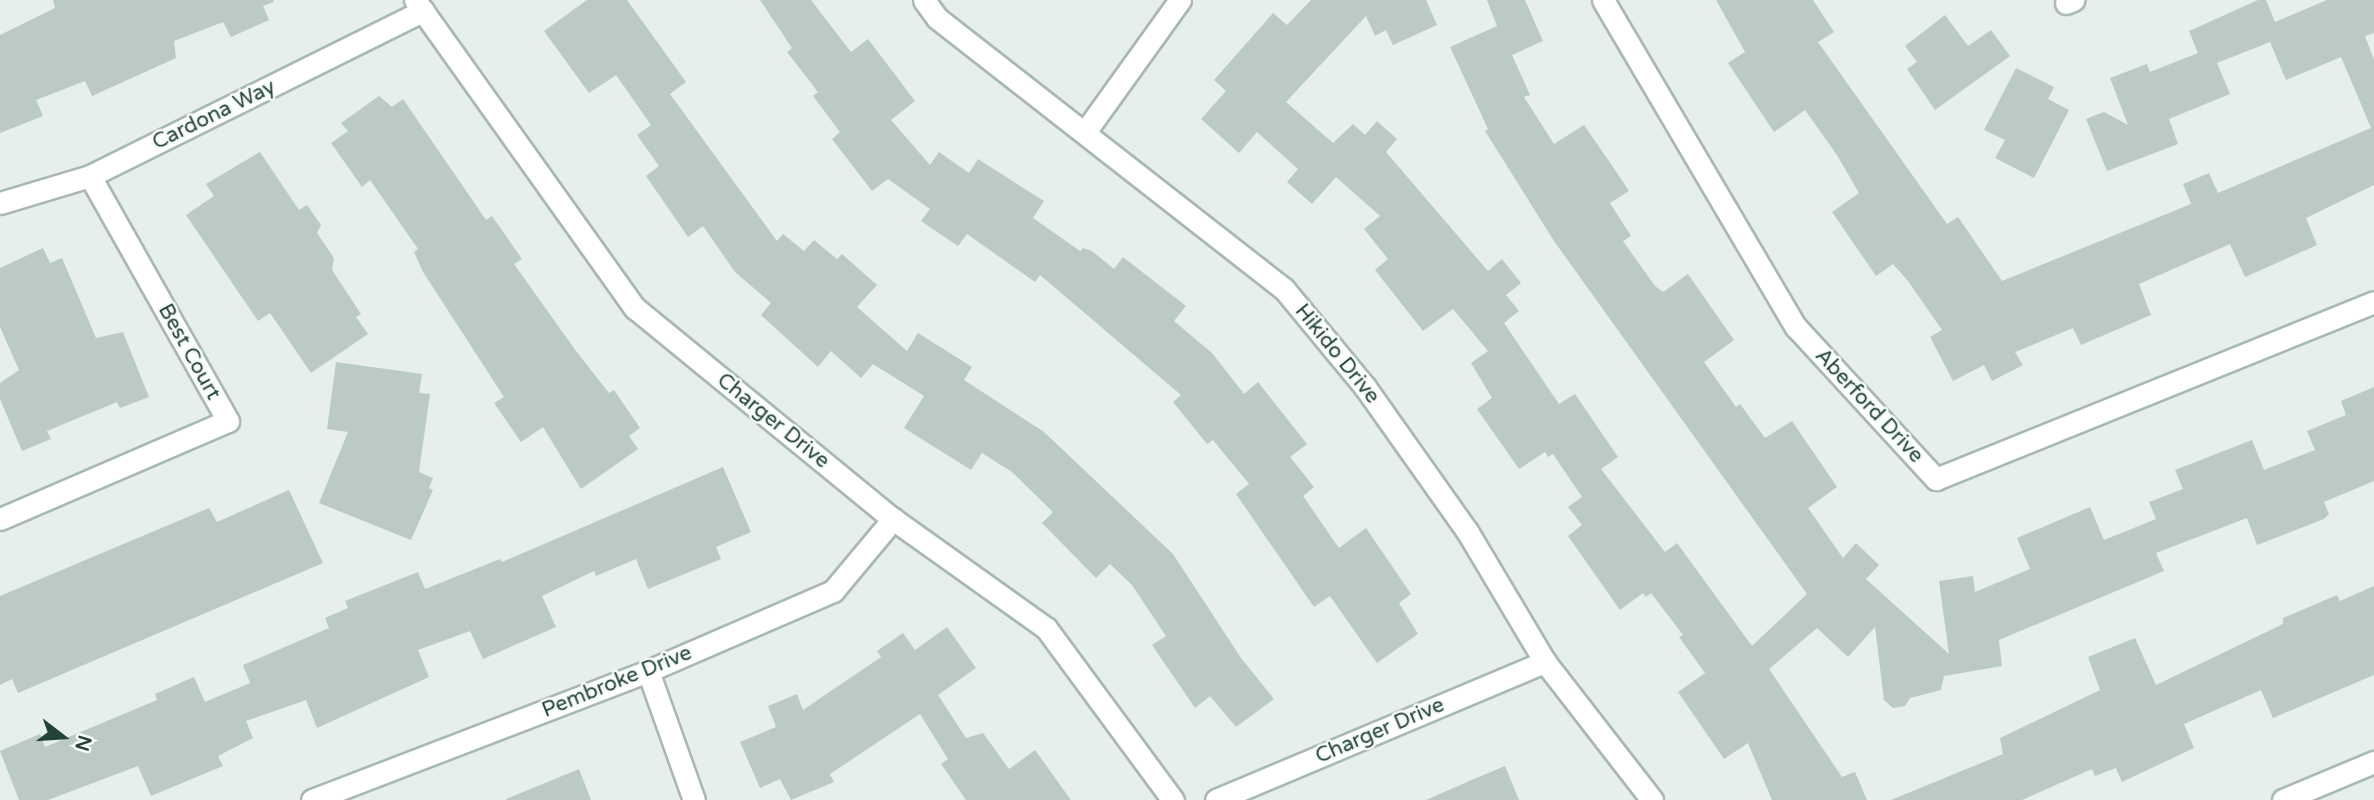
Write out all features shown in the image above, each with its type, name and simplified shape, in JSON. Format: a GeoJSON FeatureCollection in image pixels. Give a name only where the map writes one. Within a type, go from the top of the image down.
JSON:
{"type":"FeatureCollection","features":[{"type":"Feature","properties":{"kind":"street","name":"Hikido Drive"},"geometry":{"type":"LineString","coordinates":[[924,0],[937,18],[1284,289],[1365,387],[1459,520],[1545,662],[1651,800]]}},
{"type":"Feature","properties":{"kind":"street"},"geometry":{"type":"LineString","coordinates":[[1085,132],[1180,0]]}},
{"type":"Feature","properties":{"kind":"street","name":"Aberford Drive"},"geometry":{"type":"LineString","coordinates":[[1603,0],[1796,327],[1936,479],[2374,302]]}},
{"type":"Feature","properties":{"kind":"street","name":"Cardona Way"},"geometry":{"type":"LineString","coordinates":[[0,203],[90,176],[419,6]]}},
{"type":"Feature","properties":{"kind":"street","name":"Charger Drive"},"geometry":{"type":"LineString","coordinates":[[419,6],[635,308],[893,519],[1046,628],[1173,800]]}},
{"type":"Feature","properties":{"kind":"street","name":"Best Court"},"geometry":{"type":"LineString","coordinates":[[0,519],[228,421],[90,176]]}},
{"type":"Feature","properties":{"kind":"street","name":"Pembroke Drive"},"geometry":{"type":"LineString","coordinates":[[312,800],[648,671],[833,591],[893,519]]}},
{"type":"Feature","properties":{"kind":"street","name":"Charger Drive"},"geometry":{"type":"LineString","coordinates":[[1216,800],[1545,662]]}},
{"type":"Feature","properties":{"kind":"street"},"geometry":{"type":"LineString","coordinates":[[648,671],[694,800]]}},
{"type":"Feature","properties":{"kind":"street"},"geometry":{"type":"LineString","coordinates":[[2283,800],[2374,762]]}},
{"type":"Feature","properties":{"kind":"building"},"geometry":{"type":"Polygon","coordinates":[[[53,0],[274,2],[263,6],[269,20],[231,37],[223,22],[174,41],[176,58],[92,96],[85,81],[36,100],[43,116],[0,133],[0,35],[55,8],[53,0]]]}},
{"type":"Feature","properties":{"kind":"building"},"geometry":{"type":"Polygon","coordinates":[[[587,0],[627,0],[686,82],[670,94],[777,241],[783,234],[804,251],[814,240],[837,259],[842,254],[877,285],[857,307],[907,351],[918,333],[972,367],[964,380],[1044,432],[1173,554],[1241,658],[1274,699],[1236,727],[1210,696],[1195,708],[1152,645],[1166,636],[1132,585],[1110,564],[1096,578],[1042,523],[1053,512],[1012,472],[982,453],[971,470],[904,428],[924,396],[873,364],[861,378],[831,351],[818,367],[761,315],[771,303],[735,272],[703,226],[688,237],[646,176],[659,166],[637,135],[651,125],[616,75],[589,93],[544,31],[587,0]]]}},
{"type":"Feature","properties":{"kind":"building"},"geometry":{"type":"Polygon","coordinates":[[[760,0],[811,0],[851,52],[868,39],[915,101],[891,120],[930,165],[939,152],[969,173],[978,159],[1044,201],[1033,218],[1080,251],[1083,248],[1092,251],[1114,269],[1123,257],[1186,306],[1174,321],[1212,353],[1244,394],[1258,382],[1307,444],[1290,457],[1314,487],[1303,496],[1339,548],[1366,528],[1411,594],[1399,603],[1418,634],[1377,663],[1330,596],[1314,607],[1236,494],[1249,484],[1213,440],[1207,444],[1173,402],[1181,395],[1040,275],[1035,282],[967,234],[958,246],[921,221],[930,209],[888,179],[872,191],[832,139],[840,132],[813,96],[818,92],[787,52],[792,48],[760,0]]]}},
{"type":"Feature","properties":{"kind":"building"},"geometry":{"type":"Polygon","coordinates":[[[1311,0],[1426,0],[1437,25],[1393,45],[1386,30],[1375,36],[1366,16],[1286,102],[1333,143],[1353,124],[1365,135],[1377,121],[1397,139],[1386,152],[1488,271],[1502,259],[1521,283],[1506,295],[1519,311],[1504,323],[1559,404],[1575,394],[1618,457],[1601,469],[1665,552],[1677,543],[1752,646],[1807,594],[1554,241],[1485,131],[1488,129],[1450,47],[1497,26],[1487,0],[1525,0],[1543,41],[1512,55],[1530,95],[1524,97],[1554,144],[1584,125],[1629,191],[1610,203],[1631,236],[1623,241],[1655,286],[1663,292],[1688,274],[1734,340],[1704,362],[1736,407],[1740,404],[1765,438],[1792,421],[1837,487],[1808,508],[1843,558],[1856,543],[1879,565],[1866,579],[1949,654],[1939,581],[1973,576],[1975,592],[2030,569],[2017,538],[2090,507],[2104,540],[2156,519],[2149,502],[2183,489],[2175,470],[2252,440],[2264,470],[2315,450],[2307,431],[2346,415],[2341,401],[2374,387],[2374,481],[2324,502],[2329,514],[2324,519],[2257,545],[2247,518],[2156,553],[2164,571],[1999,640],[2002,666],[1944,676],[1941,690],[1910,698],[1905,706],[1893,708],[1884,700],[1875,627],[1848,657],[1817,628],[1769,669],[1842,777],[1855,772],[1867,800],[1772,800],[1748,743],[1724,759],[1678,692],[1705,673],[1679,637],[1683,635],[1651,593],[1646,597],[1643,593],[1620,610],[1568,536],[1582,525],[1568,507],[1582,497],[1553,454],[1548,457],[1545,452],[1519,469],[1477,409],[1492,398],[1471,363],[1488,351],[1453,309],[1423,331],[1375,270],[1388,259],[1364,229],[1380,216],[1336,177],[1312,204],[1287,182],[1298,169],[1257,132],[1239,153],[1201,119],[1226,91],[1214,80],[1273,13],[1287,25],[1311,0]]]}},
{"type":"Feature","properties":{"kind":"building"},"geometry":{"type":"Polygon","coordinates":[[[1716,0],[1813,0],[1834,32],[1818,42],[1947,224],[1958,217],[2002,281],[2191,204],[2183,184],[2209,173],[2218,193],[2371,128],[2341,57],[2286,80],[2270,42],[2217,63],[2230,94],[2169,119],[2178,144],[2107,171],[2086,119],[2104,112],[2128,125],[2110,78],[2147,64],[2150,72],[2198,53],[2189,31],[2258,0],[2266,0],[2275,22],[2327,0],[2374,0],[2374,33],[2365,36],[2374,60],[2374,185],[2306,218],[2317,245],[2245,277],[2230,244],[2139,284],[2151,315],[2081,345],[2073,328],[2015,352],[2023,365],[1992,381],[1984,365],[1953,381],[1930,337],[1942,330],[1908,281],[1893,264],[1876,276],[1832,212],[1859,193],[1837,155],[1805,110],[1774,132],[1728,63],[1745,52],[1716,0]]]}},
{"type":"Feature","properties":{"kind":"building"},"geometry":{"type":"Polygon","coordinates":[[[1945,15],[1968,46],[1991,30],[2010,56],[1935,110],[1907,69],[1917,62],[1905,46],[1945,15]]]}},
{"type":"Feature","properties":{"kind":"building"},"geometry":{"type":"Polygon","coordinates":[[[2016,68],[2054,87],[2048,99],[2069,110],[2034,178],[1995,158],[2005,140],[1984,130],[2016,68]]]}},
{"type":"Feature","properties":{"kind":"building"},"geometry":{"type":"Polygon","coordinates":[[[379,96],[392,107],[403,99],[486,220],[492,216],[522,259],[514,264],[576,351],[609,393],[614,390],[640,428],[629,436],[638,449],[581,489],[543,427],[521,442],[494,403],[504,397],[423,272],[414,252],[418,249],[370,180],[362,187],[331,143],[348,131],[341,123],[379,96]]]}},
{"type":"Feature","properties":{"kind":"building"},"geometry":{"type":"Polygon","coordinates":[[[260,152],[299,210],[307,205],[321,225],[317,233],[334,258],[332,270],[361,314],[356,317],[368,334],[311,373],[270,313],[258,321],[186,215],[214,196],[206,184],[260,152]]]}},
{"type":"Feature","properties":{"kind":"building"},"geometry":{"type":"Polygon","coordinates":[[[43,248],[50,263],[62,258],[96,338],[123,332],[149,397],[120,408],[117,402],[47,431],[51,439],[22,451],[0,399],[0,383],[19,370],[0,327],[0,268],[43,248]]]}},
{"type":"Feature","properties":{"kind":"building"},"geometry":{"type":"Polygon","coordinates":[[[336,362],[422,374],[419,393],[430,394],[419,472],[433,478],[429,488],[433,490],[411,540],[319,503],[348,432],[327,429],[336,362]]]}},
{"type":"Feature","properties":{"kind":"building"},"geometry":{"type":"Polygon","coordinates":[[[723,467],[751,532],[716,547],[721,559],[648,589],[636,559],[596,576],[594,571],[542,596],[556,627],[483,659],[470,631],[418,650],[429,677],[317,728],[306,700],[246,721],[253,738],[218,756],[223,766],[151,796],[138,766],[48,800],[19,800],[0,751],[40,734],[45,747],[157,700],[155,694],[194,677],[205,702],[250,683],[243,665],[329,628],[325,618],[348,608],[345,601],[418,572],[425,589],[500,559],[502,562],[723,467]]]}},
{"type":"Feature","properties":{"kind":"building"},"geometry":{"type":"Polygon","coordinates":[[[289,490],[323,563],[18,693],[12,679],[0,685],[0,596],[209,508],[217,522],[289,490]]]}},
{"type":"Feature","properties":{"kind":"building"},"geometry":{"type":"Polygon","coordinates":[[[2374,586],[2374,675],[2273,718],[2261,690],[2184,724],[2194,748],[2122,782],[2116,768],[2095,776],[2092,769],[2022,800],[1891,800],[2003,754],[2000,738],[2100,690],[2088,657],[2135,638],[2156,685],[2283,624],[2283,618],[2337,595],[2340,601],[2374,586]]]}},
{"type":"Feature","properties":{"kind":"building"},"geometry":{"type":"Polygon","coordinates":[[[947,627],[976,668],[938,695],[966,738],[983,733],[1009,769],[1035,750],[1071,800],[966,800],[941,764],[948,759],[920,714],[830,774],[834,782],[791,800],[780,779],[760,788],[740,742],[776,727],[768,706],[797,694],[803,710],[881,657],[877,651],[903,633],[915,650],[947,627]]]}},
{"type":"Feature","properties":{"kind":"building"},"geometry":{"type":"Polygon","coordinates":[[[1505,766],[1519,800],[1426,800],[1474,779],[1505,766]]]}},
{"type":"Feature","properties":{"kind":"building"},"geometry":{"type":"Polygon","coordinates":[[[579,769],[591,800],[506,800],[506,799],[579,769]]]}}]}
